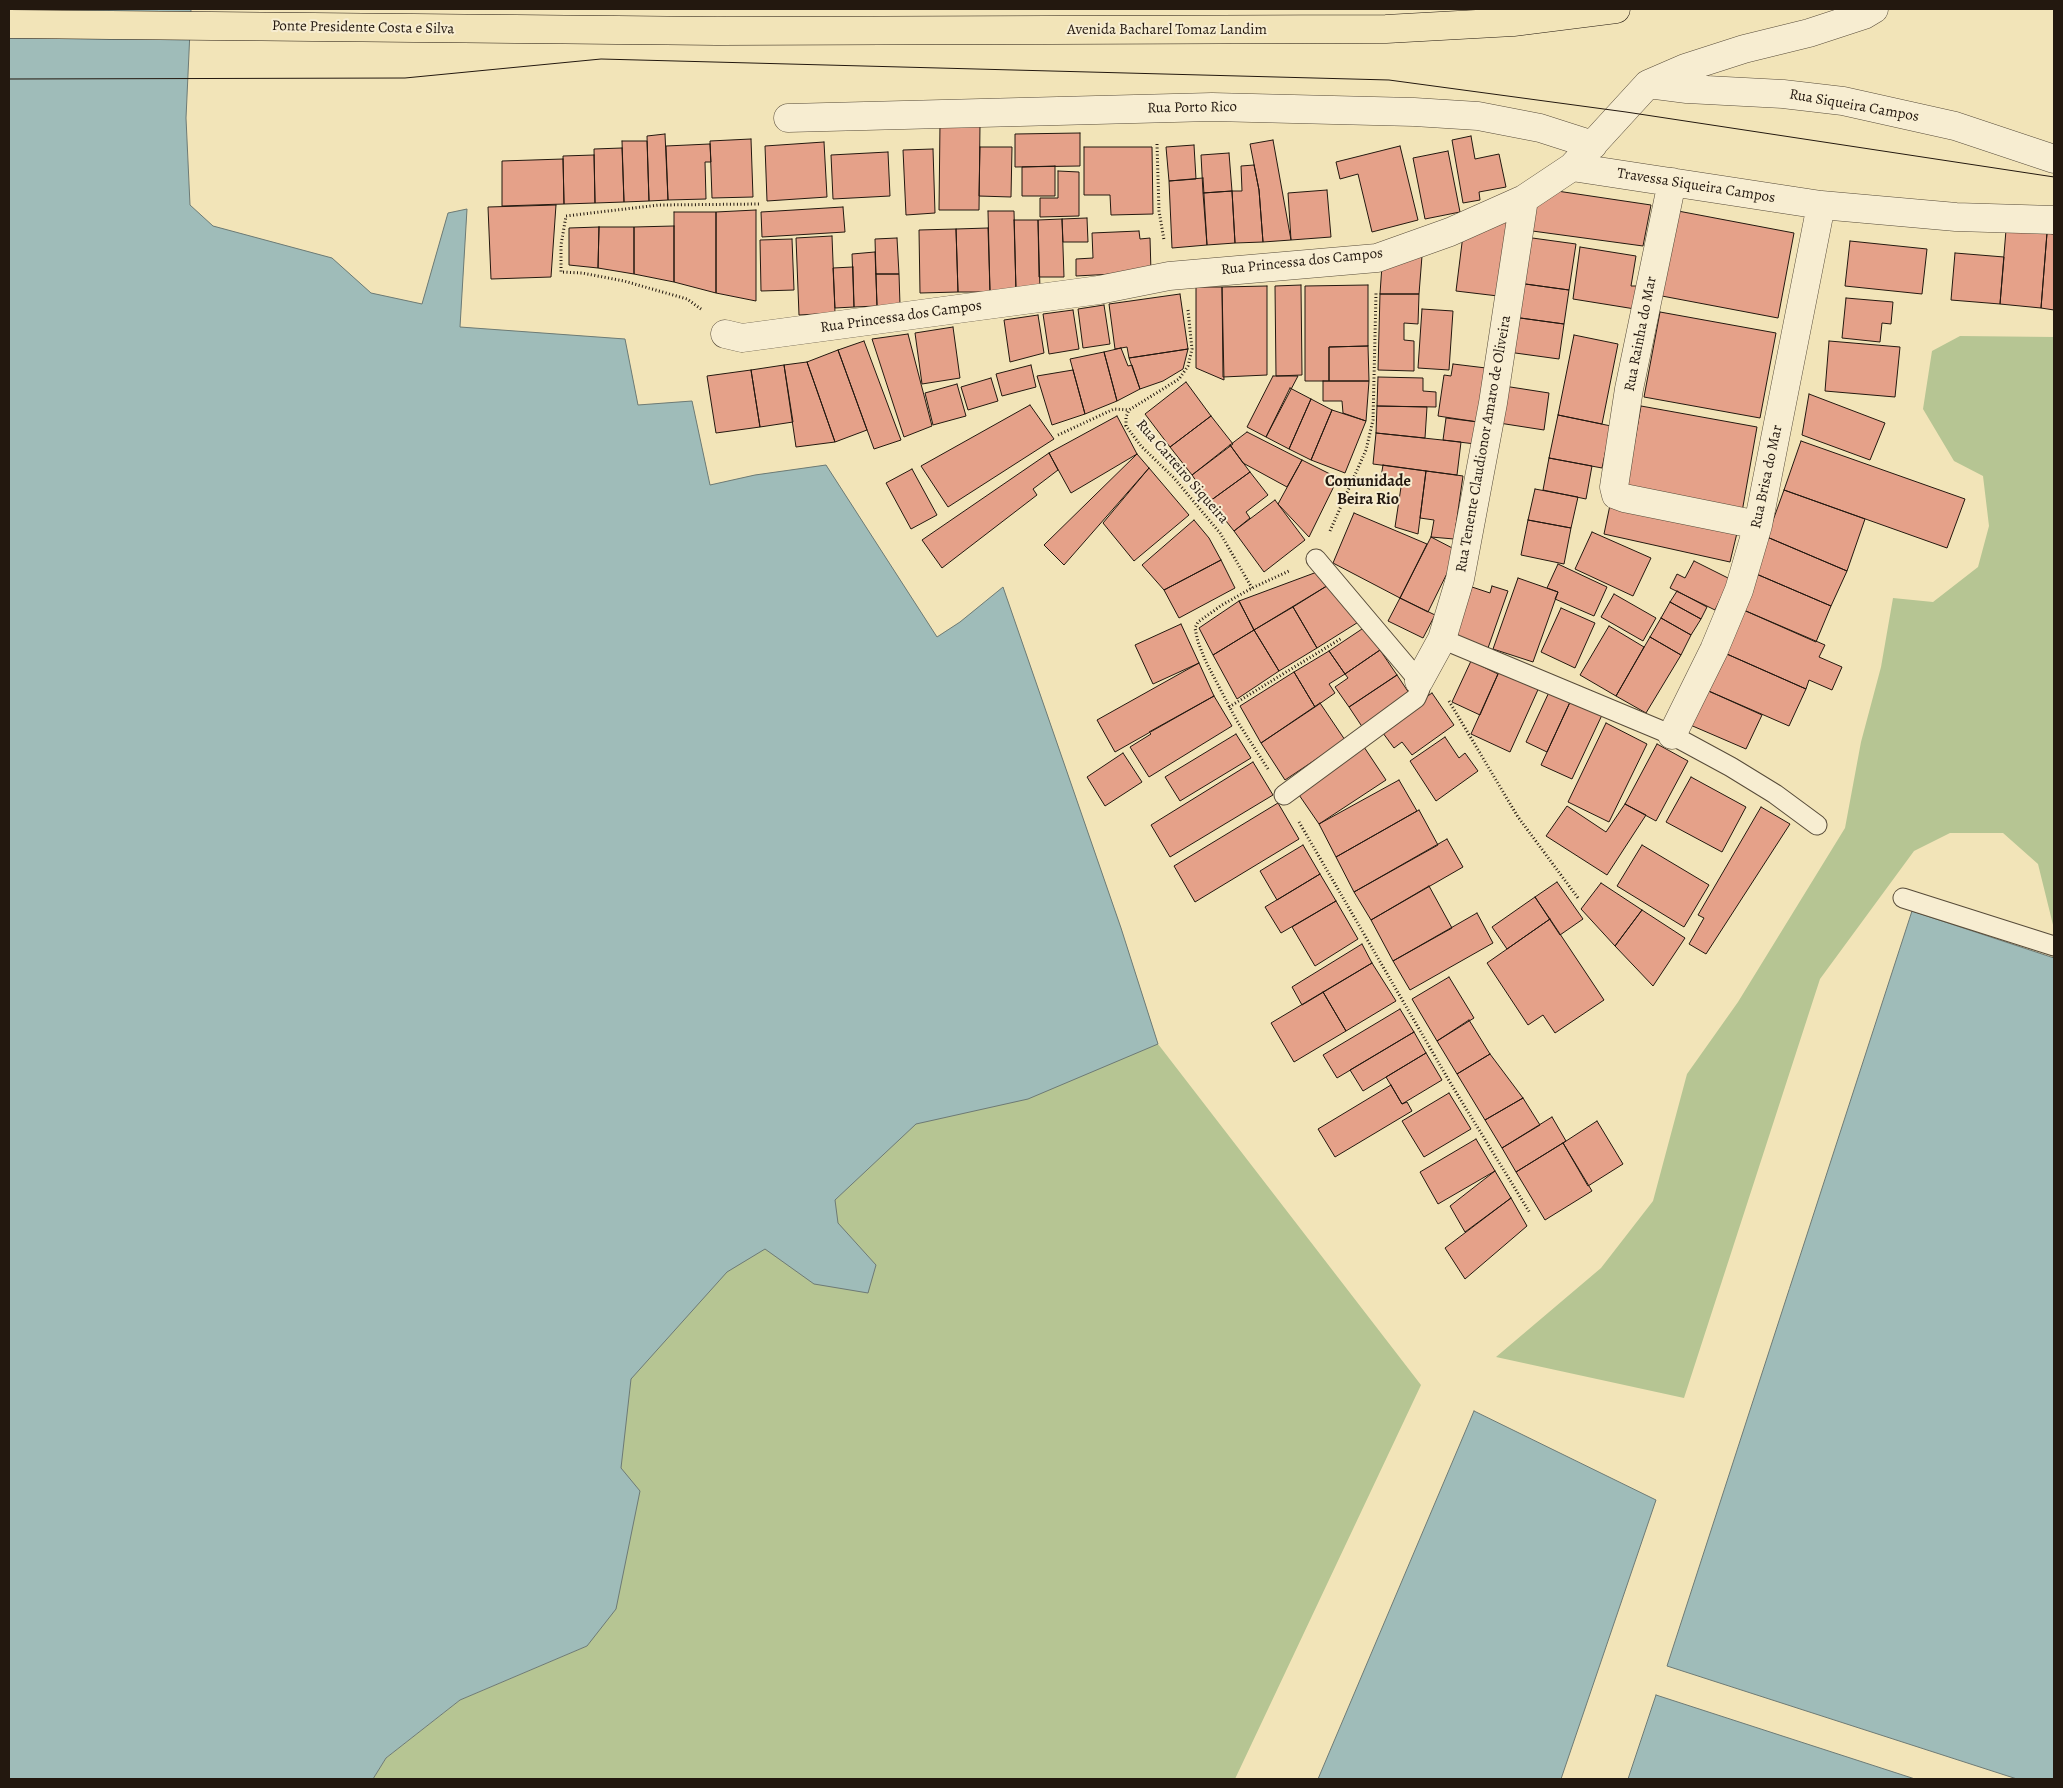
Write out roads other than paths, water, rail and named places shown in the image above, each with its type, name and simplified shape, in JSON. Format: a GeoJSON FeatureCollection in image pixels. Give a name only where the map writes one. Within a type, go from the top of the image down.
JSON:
{"type":"FeatureCollection","features":[{"type":"Feature","properties":{"kind":"highway","name":"Avenida Bacharel Tomaz Landim"},"geometry":{"type":"LineString","coordinates":[[718,31],[1386,29],[1490,16],[1616,9]]}},
{"type":"Feature","properties":{"kind":"highway","name":"Ponte Presidente Costa e Silva"},"geometry":{"type":"LineString","coordinates":[[9,24],[718,31]]}},
{"type":"Feature","properties":{"kind":"street","name":"Rua Princessa dos Campos"},"geometry":{"type":"LineString","coordinates":[[725,334],[742,338],[1099,290],[1177,275],[1377,258],[1450,232],[1524,199],[1572,167],[1648,84],[1685,68],[1744,49],[1809,34],[1864,15],[1874,9]]}},
{"type":"Feature","properties":{"kind":"street","name":"Rua Siqueira Campos"},"geometry":{"type":"LineString","coordinates":[[1648,84],[1696,90],[1783,94],[1843,101],[1955,126],[2054,159]]}},
{"type":"Feature","properties":{"kind":"street","name":"Rua Porto Rico"},"geometry":{"type":"LineString","coordinates":[[788,118],[1212,107],[1478,116],[1540,128],[1593,146]]}},
{"type":"Feature","properties":{"kind":"street","name":"Travessa Siqueira Campos"},"geometry":{"type":"LineString","coordinates":[[1572,167],[1820,205]]}},
{"type":"Feature","properties":{"kind":"street","name":"Rua Rainha do Mar"},"geometry":{"type":"LineString","coordinates":[[1672,182],[1629,389],[1614,487],[1616,495],[1758,525]]}},
{"type":"Feature","properties":{"kind":"street","name":"Rua Tenente Claudionor Amaro de Oliveira"},"geometry":{"type":"LineString","coordinates":[[1423,674],[1442,639],[1460,579],[1493,403],[1524,199]]}},
{"type":"Feature","properties":{"kind":"street"},"geometry":{"type":"LineString","coordinates":[[1820,205],[1956,216],[2054,220]]}},
{"type":"Feature","properties":{"kind":"street","name":"Rua Brisa do Mar"},"geometry":{"type":"LineString","coordinates":[[1672,736],[1714,650],[1739,590],[1758,525],[1820,205]]}},
{"type":"Feature","properties":{"kind":"lane"},"geometry":{"type":"LineString","coordinates":[[1284,795],[1416,698],[1423,674],[1370,621],[1316,560]]}},
{"type":"Feature","properties":{"kind":"lane"},"geometry":{"type":"LineString","coordinates":[[1442,639],[1672,736],[1768,789],[1817,825]]}},
{"type":"Feature","properties":{"kind":"lane"},"geometry":{"type":"LineString","coordinates":[[1903,898],[2054,946]]}},
{"type":"Feature","properties":{"kind":"water"},"geometry":{"type":"Polygon","coordinates":[[[9,9],[191,9],[186,118],[190,205],[213,226],[332,258],[371,293],[422,304],[448,213],[467,209],[460,327],[625,339],[638,405],[692,401],[710,485],[755,475],[826,465],[937,637],[960,622],[1003,587],[1121,928],[1158,1044],[1028,1099],[916,1124],[835,1200],[838,1223],[876,1265],[868,1293],[814,1284],[765,1249],[727,1272],[631,1379],[621,1468],[640,1491],[616,1609],[587,1646],[460,1700],[386,1758],[373,1779],[9,1779],[9,9]]]}},
{"type":"Feature","properties":{"kind":"water"},"geometry":{"type":"Polygon","coordinates":[[[1912,911],[2054,958],[2054,1779],[2017,1779],[1667,1666],[1912,911]]]}},
{"type":"Feature","properties":{"kind":"water"},"geometry":{"type":"Polygon","coordinates":[[[1474,1411],[1656,1500],[1561,1779],[1318,1779],[1474,1411]]]}},
{"type":"Feature","properties":{"kind":"water"},"geometry":{"type":"Polygon","coordinates":[[[1656,1695],[1915,1779],[1628,1779],[1656,1695]]]}},
{"type":"Feature","properties":{"kind":"tram line"},"geometry":{"type":"LineString","coordinates":[[9,79],[405,78],[601,59],[1389,80],[1626,112],[2054,177]]}},
{"type":"Feature","properties":{"kind":"district","name":"Comunidade Beira Rio"},"geometry":{"type":"Point","coordinates":[1368,491]}}]}
